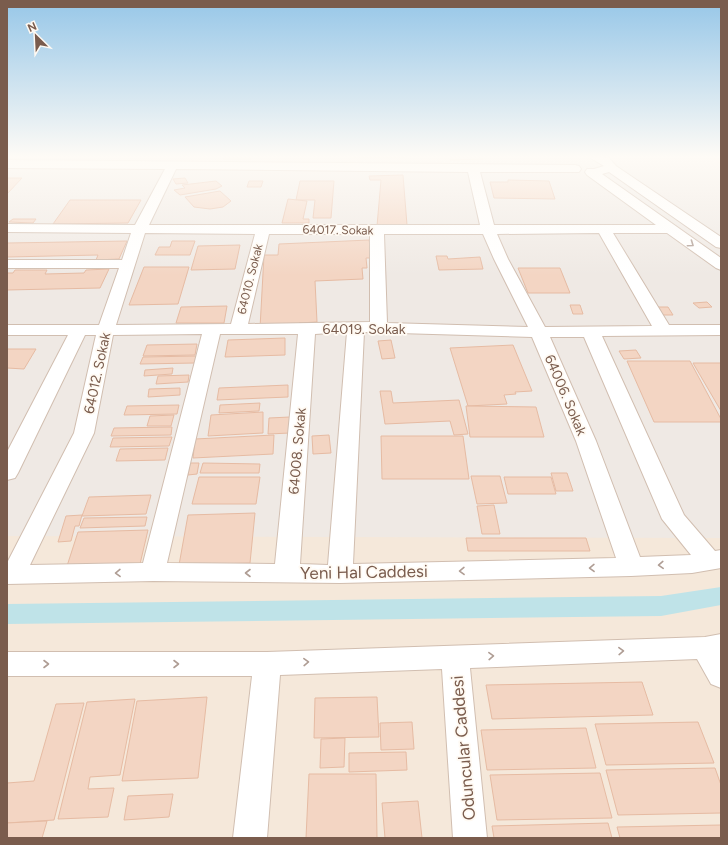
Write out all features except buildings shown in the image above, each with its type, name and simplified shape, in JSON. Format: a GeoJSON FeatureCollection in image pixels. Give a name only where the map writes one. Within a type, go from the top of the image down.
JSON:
{"type":"FeatureCollection","features":[{"type":"Feature","properties":{"kind":"street","name":"64012. Sokak"},"geometry":{"type":"LineString","coordinates":[[10,575],[84,433],[105,331],[140,228],[156,196]]}},
{"type":"Feature","properties":{"kind":"street","name":"64006. Sokak"},"geometry":{"type":"LineString","coordinates":[[480,196],[488,229],[501,258],[539,332],[586,441],[631,567]]}},
{"type":"Feature","properties":{"kind":"street"},"geometry":{"type":"LineString","coordinates":[[625,196],[721,265]]}},
{"type":"Feature","properties":{"kind":"street"},"geometry":{"type":"LineString","coordinates":[[654,196],[721,244]]}},
{"type":"Feature","properties":{"kind":"street","name":"64017. Sokak"},"geometry":{"type":"LineString","coordinates":[[7,228],[377,230],[670,229]]}},
{"type":"Feature","properties":{"kind":"street","name":"64010. Sokak"},"geometry":{"type":"LineString","coordinates":[[238,330],[263,229]]}},
{"type":"Feature","properties":{"kind":"street"},"geometry":{"type":"LineString","coordinates":[[603,229],[663,330]]}},
{"type":"Feature","properties":{"kind":"street"},"geometry":{"type":"LineString","coordinates":[[377,230],[379,328]]}},
{"type":"Feature","properties":{"kind":"street"},"geometry":{"type":"LineString","coordinates":[[7,264],[128,264]]}},
{"type":"Feature","properties":{"kind":"street"},"geometry":{"type":"LineString","coordinates":[[340,574],[356,327]]}},
{"type":"Feature","properties":{"kind":"street","name":"64019. Sokak"},"geometry":{"type":"LineString","coordinates":[[7,330],[238,330],[356,327],[539,332],[721,330]]}},
{"type":"Feature","properties":{"kind":"street","name":"64008. Sokak"},"geometry":{"type":"LineString","coordinates":[[287,573],[307,329]]}},
{"type":"Feature","properties":{"kind":"street"},"geometry":{"type":"LineString","coordinates":[[7,473],[79,330]]}},
{"type":"Feature","properties":{"kind":"street"},"geometry":{"type":"LineString","coordinates":[[152,572],[212,330]]}},
{"type":"Feature","properties":{"kind":"street"},"geometry":{"type":"LineString","coordinates":[[591,332],[674,519],[716,560]]}},
{"type":"Feature","properties":{"kind":"street","name":"Yeni Hal Caddesi"},"geometry":{"type":"LineString","coordinates":[[10,575],[152,572],[340,574],[631,567],[692,564],[716,560]]}},
{"type":"Feature","properties":{"kind":"street"},"geometry":{"type":"LineString","coordinates":[[7,664],[267,664],[713,647],[721,676]]}},
{"type":"Feature","properties":{"kind":"street","name":"Oduncular Caddesi"},"geometry":{"type":"LineString","coordinates":[[455,657],[470,838]]}},
{"type":"Feature","properties":{"kind":"street"},"geometry":{"type":"LineString","coordinates":[[250,838],[267,664]]}},
{"type":"Feature","properties":{"kind":"shaded area"},"geometry":{"type":"Polygon","coordinates":[[[7,196],[721,196],[721,838],[7,838],[7,196]]]}},
{"type":"Feature","properties":{"kind":"shaded area"},"geometry":{"type":"Polygon","coordinates":[[[7,196],[721,196],[721,538],[7,536],[7,196]]]}},
{"type":"Feature","properties":{"kind":"waterway"},"geometry":{"type":"LineString","coordinates":[[7,614],[661,606],[721,596]]}}]}
